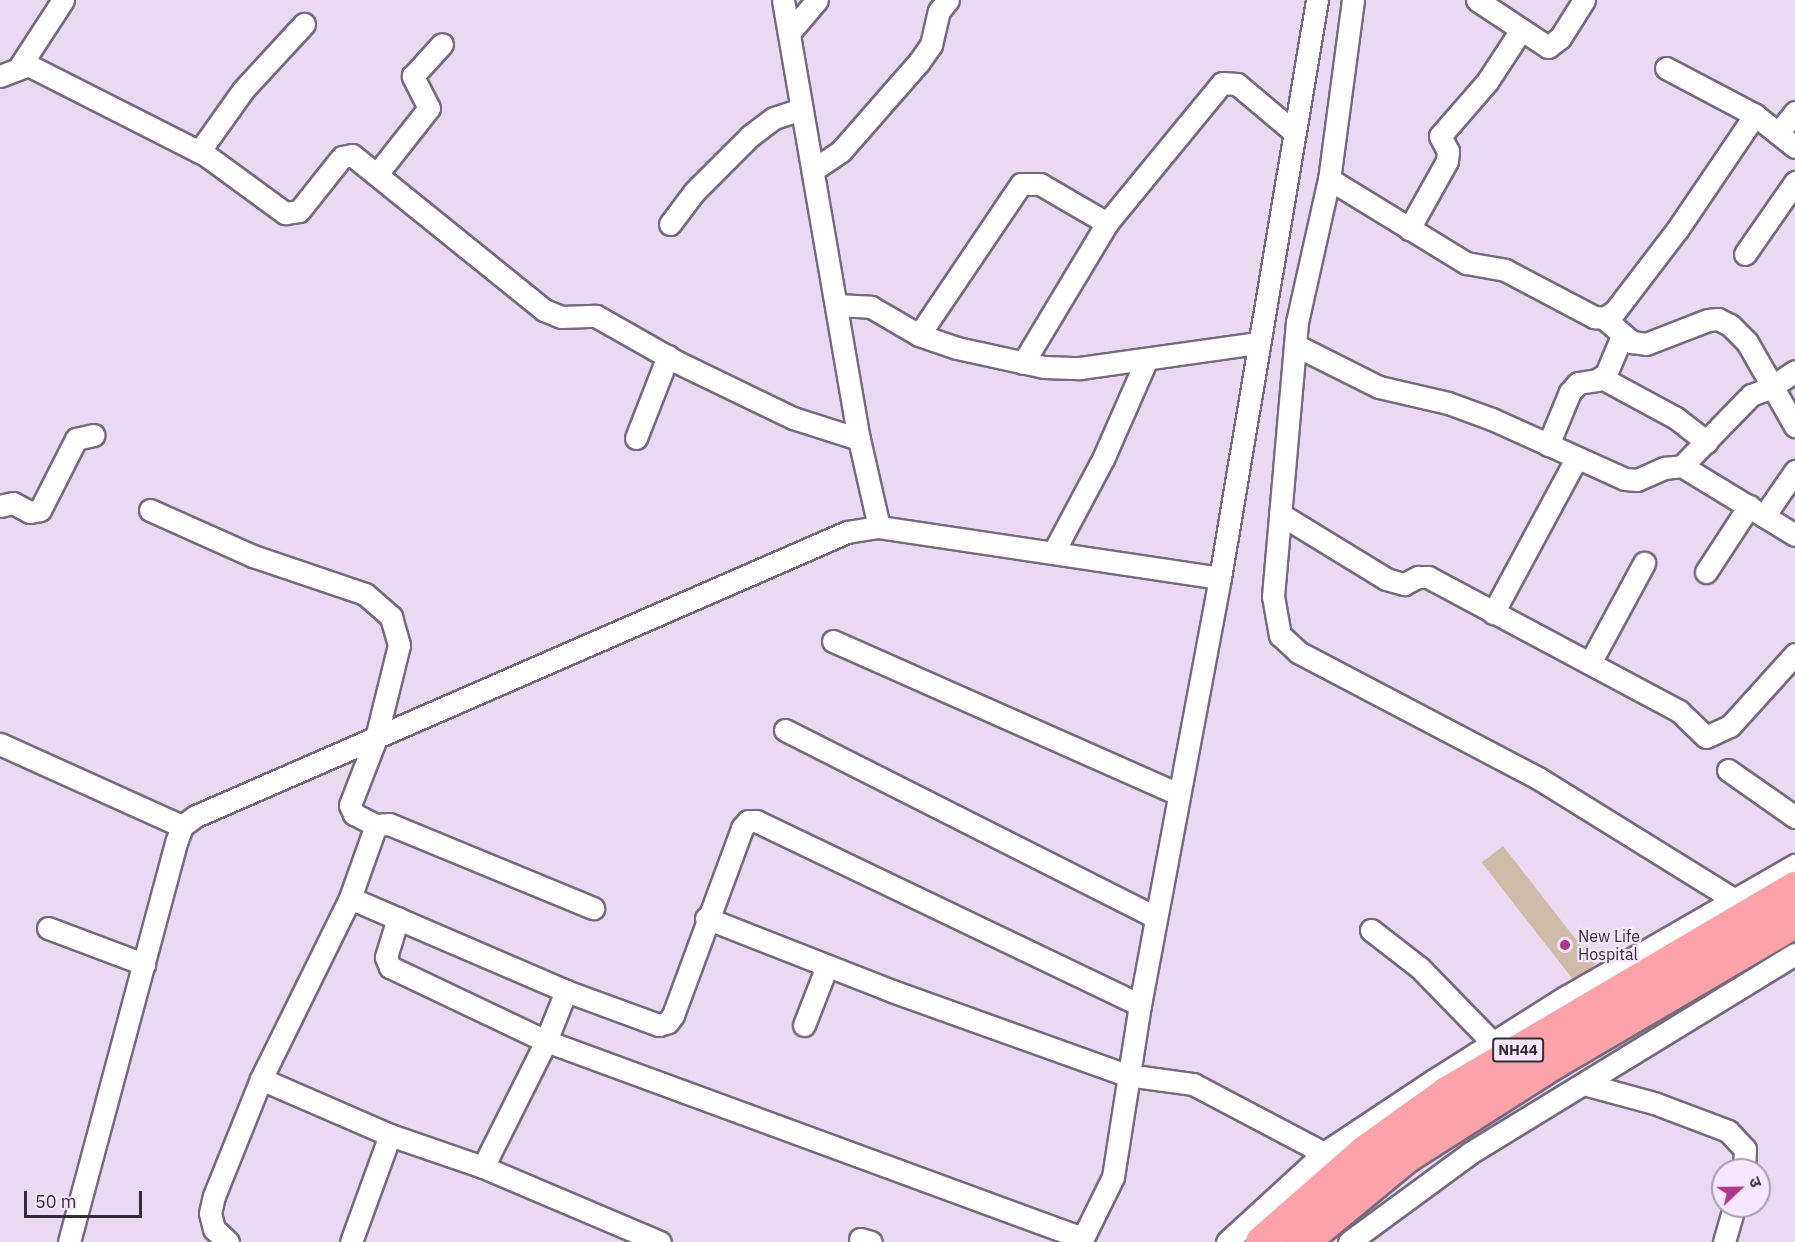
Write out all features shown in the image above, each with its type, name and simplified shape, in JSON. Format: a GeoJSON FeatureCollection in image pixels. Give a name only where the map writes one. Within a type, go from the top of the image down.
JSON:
{"type":"FeatureCollection","features":[{"type":"Feature","properties":{"kind":"highway","name":"NH44"},"geometry":{"type":"LineString","coordinates":[[1262,1242],[1366,1151],[1447,1093],[1795,888]]}},
{"type":"Feature","properties":{"kind":"highway","name":"NH44"},"geometry":{"type":"LineString","coordinates":[[1303,1242],[1374,1180],[1434,1138],[1555,1062],[1795,922]]}},
{"type":"Feature","properties":{"kind":"street"},"geometry":{"type":"LineString","coordinates":[[20,66],[63,0]]}},
{"type":"Feature","properties":{"kind":"street"},"geometry":{"type":"LineString","coordinates":[[783,0],[859,438],[879,527]]}},
{"type":"Feature","properties":{"kind":"street"},"geometry":{"type":"LineString","coordinates":[[789,33],[817,0]]}},
{"type":"Feature","properties":{"kind":"street"},"geometry":{"type":"LineString","coordinates":[[813,170],[841,151],[920,62],[931,45],[939,11],[948,0]]}},
{"type":"Feature","properties":{"kind":"street"},"geometry":{"type":"LineString","coordinates":[[398,918],[386,957],[390,967],[546,1041],[1082,1240],[1113,1177],[1133,1075],[1140,1005],[1220,578],[1317,0]]}},
{"type":"Feature","properties":{"kind":"street"},"geometry":{"type":"LineString","coordinates":[[1353,0],[1329,179],[1295,345],[1280,514],[1274,619],[1280,635],[1298,652],[1538,778],[1735,900]]}},
{"type":"Feature","properties":{"kind":"street"},"geometry":{"type":"LineString","coordinates":[[1477,0],[1539,43],[1553,46],[1584,0]]}},
{"type":"Feature","properties":{"kind":"street"},"geometry":{"type":"LineString","coordinates":[[199,152],[243,90],[304,24]]}},
{"type":"Feature","properties":{"kind":"street"},"geometry":{"type":"LineString","coordinates":[[1409,229],[1448,161],[1448,151],[1440,136],[1487,82],[1521,30]]}},
{"type":"Feature","properties":{"kind":"street"},"geometry":{"type":"LineString","coordinates":[[377,174],[429,108],[413,76],[442,44]]}},
{"type":"Feature","properties":{"kind":"street"},"geometry":{"type":"LineString","coordinates":[[0,76],[20,66],[28,65],[199,152],[285,213],[298,211],[346,154],[377,174],[544,310],[561,317],[590,314],[668,356],[793,418],[859,438]]}},
{"type":"Feature","properties":{"kind":"street"},"geometry":{"type":"LineString","coordinates":[[1666,68],[1755,115],[1795,147]]}},
{"type":"Feature","properties":{"kind":"street"},"geometry":{"type":"LineString","coordinates":[[1023,363],[1107,224],[1222,83],[1237,84],[1294,132]]}},
{"type":"Feature","properties":{"kind":"street"},"geometry":{"type":"LineString","coordinates":[[670,224],[694,192],[750,136],[774,118],[802,109]]}},
{"type":"Feature","properties":{"kind":"street"},"geometry":{"type":"LineString","coordinates":[[1778,133],[1795,112]]}},
{"type":"Feature","properties":{"kind":"street"},"geometry":{"type":"LineString","coordinates":[[1329,179],[1466,263],[1505,270],[1594,317],[1604,318],[1615,311],[1677,230],[1755,115]]}},
{"type":"Feature","properties":{"kind":"street"},"geometry":{"type":"LineString","coordinates":[[1745,254],[1795,182]]}},
{"type":"Feature","properties":{"kind":"street"},"geometry":{"type":"LineString","coordinates":[[919,335],[1021,184],[1040,184],[1107,224]]}},
{"type":"Feature","properties":{"kind":"street"},"geometry":{"type":"LineString","coordinates":[[836,305],[871,307],[919,335],[957,348],[1023,363],[1080,368],[1258,343]]}},
{"type":"Feature","properties":{"kind":"street"},"geometry":{"type":"LineString","coordinates":[[1604,318],[1622,336],[1646,344],[1718,320],[1747,342],[1770,388],[1795,426]]}},
{"type":"Feature","properties":{"kind":"street"},"geometry":{"type":"LineString","coordinates":[[1602,378],[1622,336]]}},
{"type":"Feature","properties":{"kind":"street"},"geometry":{"type":"LineString","coordinates":[[1295,345],[1379,387],[1448,403],[1625,479],[1637,480],[1664,468],[1682,466],[1751,395],[1770,388],[1795,371]]}},
{"type":"Feature","properties":{"kind":"street"},"geometry":{"type":"LineString","coordinates":[[636,438],[668,356]]}},
{"type":"Feature","properties":{"kind":"street"},"geometry":{"type":"LineString","coordinates":[[1053,553],[1103,459],[1147,358]]}},
{"type":"Feature","properties":{"kind":"street"},"geometry":{"type":"LineString","coordinates":[[1548,445],[1573,387],[1602,378],[1676,418],[1707,442]]}},
{"type":"Feature","properties":{"kind":"street"},"geometry":{"type":"LineString","coordinates":[[0,506],[10,503],[30,512],[40,510],[76,439],[94,435]]}},
{"type":"Feature","properties":{"kind":"street"},"geometry":{"type":"LineString","coordinates":[[1493,613],[1576,459]]}},
{"type":"Feature","properties":{"kind":"street"},"geometry":{"type":"LineString","coordinates":[[1682,466],[1795,535]]}},
{"type":"Feature","properties":{"kind":"street"},"geometry":{"type":"LineString","coordinates":[[1706,572],[1756,511],[1795,471]]}},
{"type":"Feature","properties":{"kind":"street"},"geometry":{"type":"LineString","coordinates":[[150,510],[254,556],[365,594],[383,607],[397,630],[399,645],[376,738],[351,805],[354,814],[376,825],[389,824],[593,908]]}},
{"type":"Feature","properties":{"kind":"street"},"geometry":{"type":"LineString","coordinates":[[1280,514],[1386,579],[1404,584],[1418,577],[1428,577],[1679,711],[1706,737],[1730,726],[1795,654]]}},
{"type":"Feature","properties":{"kind":"street"},"geometry":{"type":"LineString","coordinates":[[69,1242],[182,826],[196,816],[832,538],[879,527],[1220,578]]}},
{"type":"Feature","properties":{"kind":"street"},"geometry":{"type":"LineString","coordinates":[[1590,663],[1644,563]]}},
{"type":"Feature","properties":{"kind":"street"},"geometry":{"type":"LineString","coordinates":[[833,641],[1179,794]]}},
{"type":"Feature","properties":{"kind":"street"},"geometry":{"type":"LineString","coordinates":[[785,730],[1156,917]]}},
{"type":"Feature","properties":{"kind":"street"},"geometry":{"type":"LineString","coordinates":[[0,744],[182,826]]}},
{"type":"Feature","properties":{"kind":"street"},"geometry":{"type":"LineString","coordinates":[[1728,770],[1795,817]]}},
{"type":"Feature","properties":{"kind":"street"},"geometry":{"type":"LineString","coordinates":[[350,898],[566,991],[649,1023],[668,1022],[742,828],[748,821],[756,821],[1140,1005]]}},
{"type":"Feature","properties":{"kind":"street"},"geometry":{"type":"LineString","coordinates":[[220,1239],[210,1213],[214,1196],[261,1079],[350,898],[376,825]]}},
{"type":"Feature","properties":{"kind":"street"},"geometry":{"type":"LineString","coordinates":[[1227,1242],[1323,1153],[1493,1042],[1795,865]]}},
{"type":"Feature","properties":{"kind":"street"},"geometry":{"type":"LineString","coordinates":[[706,918],[827,966],[1133,1075],[1193,1084],[1218,1095],[1323,1153]]}},
{"type":"Feature","properties":{"kind":"street"},"geometry":{"type":"LineString","coordinates":[[48,928],[144,964]]}},
{"type":"Feature","properties":{"kind":"street"},"geometry":{"type":"LineString","coordinates":[[1371,930],[1420,968],[1493,1042]]}},
{"type":"Feature","properties":{"kind":"street"},"geometry":{"type":"LineString","coordinates":[[1348,1242],[1470,1153],[1795,954]]}},
{"type":"Feature","properties":{"kind":"street"},"geometry":{"type":"LineString","coordinates":[[804,1025],[827,966]]}},
{"type":"Feature","properties":{"kind":"street"},"geometry":{"type":"LineString","coordinates":[[483,1167],[546,1041],[566,991]]}},
{"type":"Feature","properties":{"kind":"street"},"geometry":{"type":"LineString","coordinates":[[261,1079],[390,1135],[483,1167],[660,1242]]}},
{"type":"Feature","properties":{"kind":"street"},"geometry":{"type":"LineString","coordinates":[[1584,1084],[1654,1103],[1728,1131],[1745,1149],[1745,1158]]}},
{"type":"Feature","properties":{"kind":"street"},"geometry":{"type":"LineString","coordinates":[[351,1242],[390,1135]]}},
{"type":"Feature","properties":{"kind":"street"},"geometry":{"type":"LineString","coordinates":[[1724,1242],[1731,1218]]}},
{"type":"Feature","properties":{"kind":"building"},"geometry":{"type":"Polygon","coordinates":[[[1503,846],[1595,964],[1574,981],[1482,863],[1503,846]]]}},
{"type":"Feature","properties":{"kind":"place","name":"New Life Hospital"},"geometry":{"type":"Point","coordinates":[1565,945]}}]}
